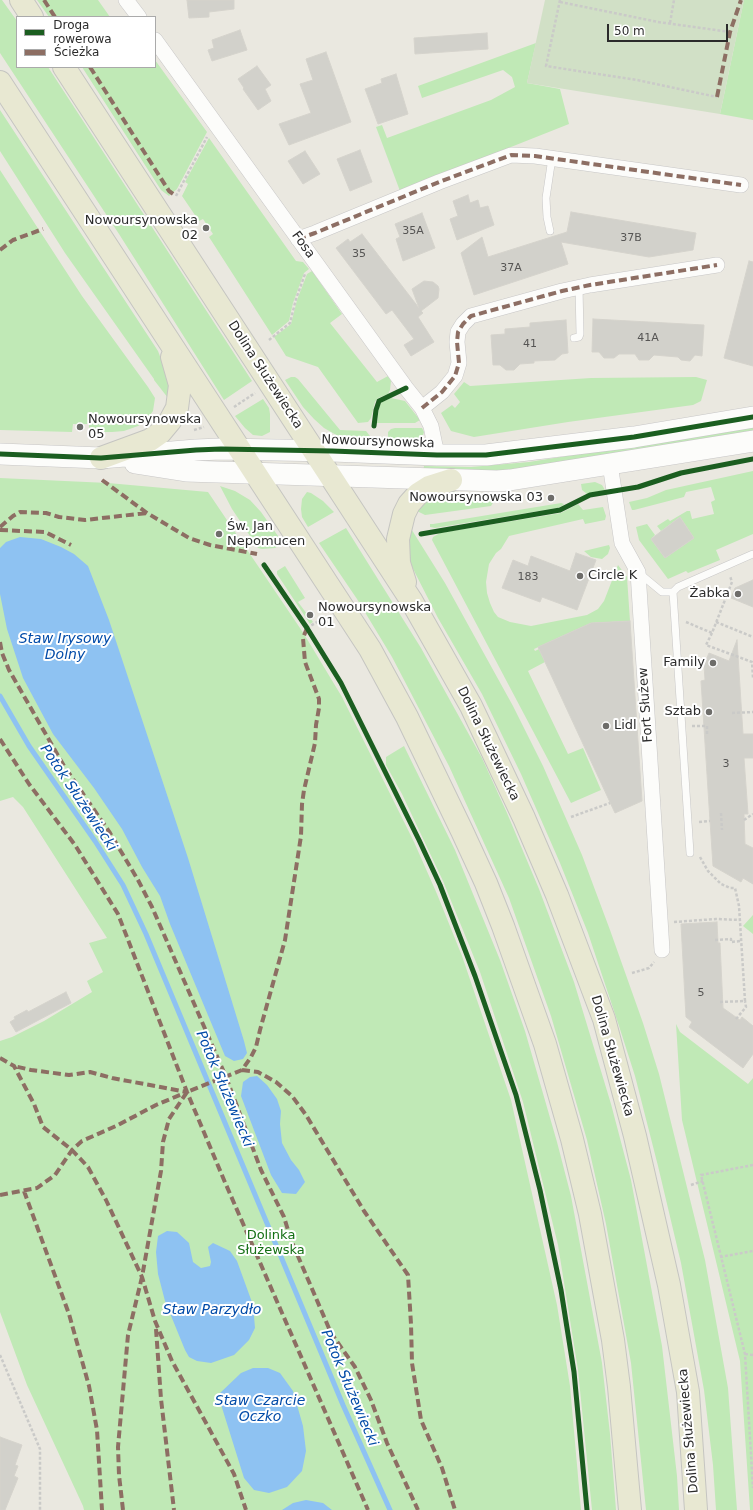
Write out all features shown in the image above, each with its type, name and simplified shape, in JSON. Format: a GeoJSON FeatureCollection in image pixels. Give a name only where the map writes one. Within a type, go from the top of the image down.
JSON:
{"type":"FeatureCollection","features":[{"type":"Feature","properties":{"kind":"main road"},"geometry":{"type":"LineString","coordinates":[[21,0],[31,16]]}},
{"type":"Feature","properties":{"kind":"main road","name":"Dolina Służewiecka"},"geometry":{"type":"LineString","coordinates":[[65,68],[411,600],[471,706],[524,818],[557,895],[604,1019],[635,1136],[669,1285],[688,1392],[696,1510]]}},
{"type":"Feature","properties":{"kind":"main road"},"geometry":{"type":"LineString","coordinates":[[0,82],[370,649],[407,717],[486,883],[525,985],[545,1044],[572,1139],[590,1214],[620,1387],[630,1510]]}},
{"type":"Feature","properties":{"kind":"main road"},"geometry":{"type":"LineString","coordinates":[[101,458],[150,440],[163,430],[177,408],[180,385],[166,336]]}},
{"type":"Feature","properties":{"kind":"main road"},"geometry":{"type":"LineString","coordinates":[[411,600],[399,563],[398,539],[404,514],[409,504],[418,494],[429,487],[451,480]]}},
{"type":"Feature","properties":{"kind":"street"},"geometry":{"type":"LineString","coordinates":[[126,0],[137,16]]}},
{"type":"Feature","properties":{"kind":"street","name":"Fosa"},"geometry":{"type":"LineString","coordinates":[[156,41],[422,408],[431,426],[437,455]]}},
{"type":"Feature","properties":{"kind":"street"},"geometry":{"type":"LineString","coordinates":[[298,239],[439,182],[512,155],[552,158],[741,185]]}},
{"type":"Feature","properties":{"kind":"street"},"geometry":{"type":"LineString","coordinates":[[422,408],[442,392],[454,376],[459,363],[457,342],[458,332],[462,324],[471,316],[579,287],[717,265]]}},
{"type":"Feature","properties":{"kind":"street","name":"Nowoursynowska"},"geometry":{"type":"LineString","coordinates":[[101,458],[196,450],[240,449],[486,455],[634,437],[753,418]]}},
{"type":"Feature","properties":{"kind":"street","name":"Nowoursynowska"},"geometry":{"type":"LineString","coordinates":[[0,454],[101,458],[186,471],[451,480],[510,480],[753,441]]}},
{"type":"Feature","properties":{"kind":"street","name":"Fort Służew"},"geometry":{"type":"LineString","coordinates":[[610,464],[622,543],[638,572],[662,950]]}},
{"type":"Feature","properties":{"kind":"lane"},"geometry":{"type":"LineString","coordinates":[[550,231],[547,217],[546,198],[552,158]]}},
{"type":"Feature","properties":{"kind":"lane"},"geometry":{"type":"LineString","coordinates":[[574,338],[579,337],[580,334],[579,287]]}},
{"type":"Feature","properties":{"kind":"lane"},"geometry":{"type":"LineString","coordinates":[[638,572],[662,592],[673,592],[678,587],[753,554]]}},
{"type":"Feature","properties":{"kind":"lane"},"geometry":{"type":"LineString","coordinates":[[673,592],[690,853]]}},
{"type":"Feature","properties":{"kind":"path"},"geometry":{"type":"LineString","coordinates":[[670,23],[674,0]]}},
{"type":"Feature","properties":{"kind":"path"},"geometry":{"type":"LineString","coordinates":[[717,97],[637,80],[546,66],[560,1],[670,23],[730,32]]}},
{"type":"Feature","properties":{"kind":"path"},"geometry":{"type":"LineString","coordinates":[[176,196],[214,123]]}},
{"type":"Feature","properties":{"kind":"path"},"geometry":{"type":"LineString","coordinates":[[269,340],[290,323],[296,300],[306,273],[317,264]]}},
{"type":"Feature","properties":{"kind":"path"},"geometry":{"type":"LineString","coordinates":[[230,410],[258,390]]}},
{"type":"Feature","properties":{"kind":"path"},"geometry":{"type":"LineString","coordinates":[[190,432],[206,426]]}},
{"type":"Feature","properties":{"kind":"path"},"geometry":{"type":"LineString","coordinates":[[729,574],[732,582],[706,645],[752,662],[753,678]]}},
{"type":"Feature","properties":{"kind":"path"},"geometry":{"type":"LineString","coordinates":[[685,615],[686,629]]}},
{"type":"Feature","properties":{"kind":"path"},"geometry":{"type":"LineString","coordinates":[[307,628],[322,619]]}},
{"type":"Feature","properties":{"kind":"path"},"geometry":{"type":"LineString","coordinates":[[685,621],[712,633]]}},
{"type":"Feature","properties":{"kind":"path"},"geometry":{"type":"LineString","coordinates":[[716,622],[753,637]]}},
{"type":"Feature","properties":{"kind":"path"},"geometry":{"type":"LineString","coordinates":[[732,713],[753,712]]}},
{"type":"Feature","properties":{"kind":"path"},"geometry":{"type":"LineString","coordinates":[[691,719],[691,726],[707,726],[707,736]]}},
{"type":"Feature","properties":{"kind":"path"},"geometry":{"type":"LineString","coordinates":[[571,817],[610,803]]}},
{"type":"Feature","properties":{"kind":"path"},"geometry":{"type":"LineString","coordinates":[[721,812],[722,830]]}},
{"type":"Feature","properties":{"kind":"path"},"geometry":{"type":"LineString","coordinates":[[744,820],[753,814]]}},
{"type":"Feature","properties":{"kind":"path"},"geometry":{"type":"LineString","coordinates":[[696,815],[697,823],[710,821]]}},
{"type":"Feature","properties":{"kind":"path"},"geometry":{"type":"LineString","coordinates":[[698,853],[708,871],[722,884],[730,888],[735,888],[739,906],[746,1007],[736,1019]]}},
{"type":"Feature","properties":{"kind":"path"},"geometry":{"type":"LineString","coordinates":[[661,923],[716,919],[740,920]]}},
{"type":"Feature","properties":{"kind":"path"},"geometry":{"type":"LineString","coordinates":[[715,940],[731,939],[731,942],[742,941]]}},
{"type":"Feature","properties":{"kind":"path"},"geometry":{"type":"LineString","coordinates":[[632,973],[649,968],[662,950]]}},
{"type":"Feature","properties":{"kind":"path"},"geometry":{"type":"LineString","coordinates":[[718,1002],[745,1001]]}},
{"type":"Feature","properties":{"kind":"path"},"geometry":{"type":"LineString","coordinates":[[753,1165],[701,1176],[745,1354],[753,1488]]}},
{"type":"Feature","properties":{"kind":"path"},"geometry":{"type":"LineString","coordinates":[[691,1185],[703,1181]]}},
{"type":"Feature","properties":{"kind":"path"},"geometry":{"type":"LineString","coordinates":[[720,1257],[753,1251]]}},
{"type":"Feature","properties":{"kind":"path"},"geometry":{"type":"LineString","coordinates":[[745,1354],[753,1355]]}},
{"type":"Feature","properties":{"kind":"path"},"geometry":{"type":"LineString","coordinates":[[0,1355],[40,1450],[40,1510]]}},
{"type":"Feature","properties":{"kind":"green space"},"geometry":{"type":"Polygon","coordinates":[[[0,0],[2,0],[16,20],[16,68],[49,68],[252,381],[224,400],[119,234],[0,53],[0,0]]]}},
{"type":"Feature","properties":{"kind":"green space"},"geometry":{"type":"Polygon","coordinates":[[[37,0],[98,0],[109,16],[48,16],[37,0]]]}},
{"type":"Feature","properties":{"kind":"green space"},"geometry":{"type":"Polygon","coordinates":[[[545,0],[744,0],[720,114],[527,83],[545,0]]]}},
{"type":"Feature","properties":{"kind":"green space"},"geometry":{"type":"Polygon","coordinates":[[[744,0],[753,0],[753,120],[720,114],[744,0]]]}},
{"type":"Feature","properties":{"kind":"green space"},"geometry":{"type":"Polygon","coordinates":[[[536,43],[527,83],[560,89],[569,124],[400,191],[376,127],[382,125],[387,138],[491,100],[515,87],[512,77],[503,70],[422,98],[418,86],[536,43]]]}},
{"type":"Feature","properties":{"kind":"green space"},"geometry":{"type":"Polygon","coordinates":[[[156,61],[207,132],[177,189],[169,196],[161,190],[83,68],[156,68],[156,61]]]}},
{"type":"Feature","properties":{"kind":"green space"},"geometry":{"type":"Polygon","coordinates":[[[0,110],[158,351],[170,383],[168,398],[65,253],[0,151],[0,110]]]}},
{"type":"Feature","properties":{"kind":"green space"},"geometry":{"type":"Polygon","coordinates":[[[209,138],[296,261],[303,262],[309,269],[304,273],[293,303],[289,321],[272,335],[209,237],[213,234],[203,219],[199,221],[182,196],[188,184],[185,182],[209,138]]]}},
{"type":"Feature","properties":{"kind":"green space"},"geometry":{"type":"Polygon","coordinates":[[[0,170],[82,296],[155,398],[153,411],[145,422],[138,426],[124,431],[112,432],[89,432],[89,424],[73,424],[72,432],[0,430],[0,170]]]}},
{"type":"Feature","properties":{"kind":"green space"},"geometry":{"type":"Polygon","coordinates":[[[312,271],[342,314],[330,323],[377,382],[388,376],[391,381],[388,394],[378,398],[375,402],[371,418],[368,422],[358,423],[318,367],[286,356],[274,337],[291,324],[297,300],[307,274],[312,271]]]}},
{"type":"Feature","properties":{"kind":"green space"},"geometry":{"type":"Polygon","coordinates":[[[291,377],[298,379],[340,430],[366,431],[370,436],[370,441],[349,440],[324,428],[303,407],[285,380],[291,377]]]}},
{"type":"Feature","properties":{"kind":"green space"},"geometry":{"type":"Polygon","coordinates":[[[696,377],[707,380],[701,401],[693,405],[568,422],[474,437],[451,431],[441,413],[452,405],[455,408],[460,402],[454,394],[464,382],[470,386],[591,378],[696,377]]]}},
{"type":"Feature","properties":{"kind":"green space"},"geometry":{"type":"Polygon","coordinates":[[[391,398],[405,401],[420,420],[415,423],[377,423],[379,407],[382,402],[391,398]]]}},
{"type":"Feature","properties":{"kind":"green space"},"geometry":{"type":"Polygon","coordinates":[[[263,399],[269,408],[270,432],[262,436],[253,435],[235,416],[263,399]]]}},
{"type":"Feature","properties":{"kind":"green space"},"geometry":{"type":"Polygon","coordinates":[[[753,426],[753,432],[516,471],[423,471],[424,466],[471,467],[529,462],[753,426]]]}},
{"type":"Feature","properties":{"kind":"green space"},"geometry":{"type":"Polygon","coordinates":[[[395,428],[422,428],[424,432],[422,438],[415,442],[388,441],[388,432],[395,428]]]}},
{"type":"Feature","properties":{"kind":"green space"},"geometry":{"type":"Polygon","coordinates":[[[753,471],[753,534],[716,550],[720,560],[688,573],[686,571],[668,579],[639,540],[636,527],[647,524],[655,535],[651,539],[665,558],[694,538],[680,517],[661,531],[657,526],[668,519],[670,521],[687,511],[690,511],[692,519],[714,514],[711,502],[715,500],[711,487],[686,492],[684,497],[634,510],[632,510],[629,502],[647,498],[666,490],[753,471]]]}},
{"type":"Feature","properties":{"kind":"green space","name":"Dolinka Służewska"},"geometry":{"type":"Polygon","coordinates":[[[0,478],[108,483],[208,492],[304,634],[342,697],[414,842],[437,894],[462,956],[511,1100],[557,1305],[570,1386],[581,1510],[84,1510],[27,1385],[0,1312],[0,1041],[12,1037],[44,1021],[92,992],[87,981],[103,972],[89,943],[107,938],[23,807],[13,797],[0,801],[0,478]]]}},
{"type":"Feature","properties":{"kind":"green space"},"geometry":{"type":"Polygon","coordinates":[[[595,482],[602,485],[605,490],[587,494],[582,490],[581,484],[595,482]]]}},
{"type":"Feature","properties":{"kind":"green space"},"geometry":{"type":"Polygon","coordinates":[[[220,486],[235,491],[250,500],[261,512],[283,543],[275,548],[258,548],[232,509],[220,486]]]}},
{"type":"Feature","properties":{"kind":"green space"},"geometry":{"type":"Polygon","coordinates":[[[451,491],[470,495],[493,497],[494,501],[491,506],[425,515],[413,509],[429,496],[451,491]]]}},
{"type":"Feature","properties":{"kind":"green space"},"geometry":{"type":"Polygon","coordinates":[[[307,492],[323,501],[334,512],[308,527],[302,517],[301,509],[302,499],[307,492]]]}},
{"type":"Feature","properties":{"kind":"green space"},"geometry":{"type":"Polygon","coordinates":[[[561,503],[564,504],[557,508],[435,528],[430,527],[430,524],[561,503]]]}},
{"type":"Feature","properties":{"kind":"green space"},"geometry":{"type":"Polygon","coordinates":[[[578,504],[583,510],[603,507],[606,516],[605,520],[585,524],[583,519],[509,536],[489,564],[486,582],[490,603],[498,617],[510,622],[531,626],[587,615],[598,609],[604,601],[618,565],[627,577],[630,621],[591,623],[534,649],[535,651],[539,649],[545,662],[528,671],[568,754],[583,748],[601,790],[571,803],[432,540],[433,537],[440,533],[561,513],[578,504]]]}},
{"type":"Feature","properties":{"kind":"green space"},"geometry":{"type":"Polygon","coordinates":[[[410,527],[445,583],[513,706],[543,766],[582,855],[643,1023],[659,1074],[705,1260],[728,1388],[737,1510],[716,1510],[713,1465],[704,1390],[681,1263],[635,1076],[619,1026],[588,933],[560,863],[521,774],[482,694],[438,618],[407,557],[410,527]]]}},
{"type":"Feature","properties":{"kind":"green space"},"geometry":{"type":"Polygon","coordinates":[[[346,528],[421,648],[482,758],[539,889],[574,982],[611,1104],[631,1180],[662,1346],[677,1476],[679,1510],[646,1510],[631,1363],[606,1224],[587,1140],[551,1016],[509,898],[449,766],[392,657],[357,599],[319,543],[346,528]]]}},
{"type":"Feature","properties":{"kind":"green space"},"geometry":{"type":"Polygon","coordinates":[[[609,545],[610,548],[608,554],[602,559],[591,557],[584,551],[609,545]]]}},
{"type":"Feature","properties":{"kind":"green space"},"geometry":{"type":"Polygon","coordinates":[[[285,566],[305,598],[298,602],[313,622],[310,624],[277,574],[277,571],[285,566]]]}},
{"type":"Feature","properties":{"kind":"green space"},"geometry":{"type":"Polygon","coordinates":[[[404,746],[455,850],[500,960],[525,1031],[557,1142],[571,1196],[602,1363],[610,1434],[616,1510],[592,1510],[578,1370],[558,1245],[523,1102],[480,972],[443,881],[402,794],[386,765],[386,757],[404,746]]]}},
{"type":"Feature","properties":{"kind":"green space"},"geometry":{"type":"Polygon","coordinates":[[[753,915],[753,934],[743,926],[753,915]]]}},
{"type":"Feature","properties":{"kind":"green space"},"geometry":{"type":"Polygon","coordinates":[[[676,1024],[680,1032],[748,1084],[753,1078],[753,1510],[750,1510],[740,1361],[682,1120],[676,1024]]]}},
{"type":"Feature","properties":{"kind":"water","name":"Staw Irysowy Dolny"},"geometry":{"type":"Polygon","coordinates":[[[20,537],[41,539],[61,547],[74,554],[88,566],[109,620],[188,858],[244,1041],[247,1053],[243,1059],[234,1061],[225,1056],[170,924],[160,896],[142,867],[122,829],[94,788],[53,734],[23,678],[7,629],[0,594],[0,548],[6,542],[20,537]]]}},
{"type":"Feature","properties":{"kind":"water"},"geometry":{"type":"Polygon","coordinates":[[[257,1076],[267,1085],[277,1099],[281,1111],[280,1124],[282,1143],[305,1182],[296,1194],[282,1193],[271,1175],[241,1096],[243,1082],[250,1077],[257,1076]]]}},
{"type":"Feature","properties":{"kind":"water","name":"Staw Parzydło"},"geometry":{"type":"Polygon","coordinates":[[[167,1231],[177,1232],[189,1243],[193,1262],[201,1268],[210,1266],[211,1262],[208,1247],[213,1243],[230,1251],[237,1261],[253,1305],[255,1328],[249,1340],[234,1355],[211,1363],[197,1361],[189,1357],[185,1350],[165,1301],[158,1274],[156,1252],[158,1236],[167,1231]]]}},
{"type":"Feature","properties":{"kind":"water","name":"Staw Czarcie Oczko"},"geometry":{"type":"Polygon","coordinates":[[[253,1368],[268,1368],[280,1373],[293,1391],[303,1426],[306,1451],[302,1471],[287,1487],[269,1493],[254,1490],[244,1478],[218,1395],[241,1373],[253,1368]]]}},
{"type":"Feature","properties":{"kind":"water"},"geometry":{"type":"Polygon","coordinates":[[[306,1500],[323,1503],[332,1510],[282,1510],[293,1503],[306,1500]]]}},
{"type":"Feature","properties":{"kind":"building"},"geometry":{"type":"Polygon","coordinates":[[[187,0],[234,0],[234,9],[209,12],[209,17],[189,18],[187,0]]]}},
{"type":"Feature","properties":{"kind":"building"},"geometry":{"type":"Polygon","coordinates":[[[240,30],[247,50],[212,61],[208,50],[214,48],[212,40],[240,30]]]}},
{"type":"Feature","properties":{"kind":"building"},"geometry":{"type":"Polygon","coordinates":[[[487,33],[488,49],[415,54],[414,38],[487,33]]]}},
{"type":"Feature","properties":{"kind":"building"},"geometry":{"type":"Polygon","coordinates":[[[326,52],[351,122],[289,145],[279,124],[311,113],[300,84],[313,80],[306,59],[326,52]]]}},
{"type":"Feature","properties":{"kind":"building"},"geometry":{"type":"Polygon","coordinates":[[[257,66],[271,85],[265,89],[271,101],[258,110],[243,89],[244,88],[238,79],[257,66]]]}},
{"type":"Feature","properties":{"kind":"building"},"geometry":{"type":"Polygon","coordinates":[[[396,74],[408,114],[378,124],[365,89],[382,83],[381,79],[396,74]]]}},
{"type":"Feature","properties":{"kind":"building"},"geometry":{"type":"Polygon","coordinates":[[[360,150],[372,182],[350,191],[337,159],[360,150]]]}},
{"type":"Feature","properties":{"kind":"building"},"geometry":{"type":"Polygon","coordinates":[[[305,151],[320,174],[303,184],[288,161],[305,151]]]}},
{"type":"Feature","properties":{"kind":"building"},"geometry":{"type":"Polygon","coordinates":[[[468,195],[470,203],[478,200],[480,208],[488,206],[494,225],[457,240],[450,219],[458,216],[453,201],[468,195]]]}},
{"type":"Feature","properties":{"kind":"building"},"geometry":{"type":"Polygon","coordinates":[[[571,212],[696,233],[693,250],[649,257],[561,242],[568,264],[474,295],[461,253],[482,237],[488,257],[567,232],[571,212]]]}},
{"type":"Feature","properties":{"kind":"building"},"geometry":{"type":"Polygon","coordinates":[[[422,213],[435,248],[403,261],[396,239],[400,237],[395,224],[422,213]]]}},
{"type":"Feature","properties":{"kind":"building"},"geometry":{"type":"Polygon","coordinates":[[[362,234],[419,308],[412,289],[424,281],[433,282],[438,286],[438,298],[421,311],[423,313],[418,317],[434,342],[411,356],[404,345],[414,339],[392,310],[386,314],[336,248],[348,239],[350,242],[362,234]]]}},
{"type":"Feature","properties":{"kind":"building"},"geometry":{"type":"Polygon","coordinates":[[[749,261],[753,262],[753,366],[724,358],[749,261]]]}},
{"type":"Feature","properties":{"kind":"building"},"geometry":{"type":"Polygon","coordinates":[[[593,319],[704,325],[702,356],[695,355],[690,361],[681,360],[678,357],[654,355],[649,360],[639,360],[635,354],[619,354],[614,358],[604,358],[599,352],[592,352],[593,319]]]}},
{"type":"Feature","properties":{"kind":"building"},"geometry":{"type":"Polygon","coordinates":[[[566,320],[568,353],[562,354],[555,360],[534,361],[534,363],[520,364],[514,370],[506,370],[500,365],[493,365],[491,335],[505,334],[505,329],[530,327],[530,323],[566,320]]]}},
{"type":"Feature","properties":{"kind":"building"},"geometry":{"type":"Polygon","coordinates":[[[680,517],[694,538],[665,558],[651,539],[680,517]]]}},
{"type":"Feature","properties":{"kind":"building"},"geometry":{"type":"Polygon","coordinates":[[[576,553],[596,560],[577,610],[542,597],[540,602],[502,588],[513,560],[528,566],[531,556],[570,571],[576,553]]]}},
{"type":"Feature","properties":{"kind":"building"},"geometry":{"type":"Polygon","coordinates":[[[753,580],[753,607],[731,598],[735,588],[753,580]]]}},
{"type":"Feature","properties":{"kind":"building","name":"Lidl"},"geometry":{"type":"Polygon","coordinates":[[[630,621],[642,801],[615,813],[538,647],[591,623],[630,621]]]}},
{"type":"Feature","properties":{"kind":"building"},"geometry":{"type":"Polygon","coordinates":[[[737,640],[743,734],[753,734],[753,758],[744,758],[748,814],[744,814],[745,844],[753,848],[753,884],[743,878],[741,882],[713,866],[710,821],[701,681],[705,680],[704,665],[709,653],[729,661],[737,640]]]}},
{"type":"Feature","properties":{"kind":"building"},"geometry":{"type":"Polygon","coordinates":[[[717,922],[718,943],[720,943],[723,1008],[740,1020],[742,1017],[753,1026],[753,1054],[743,1068],[689,1027],[692,1022],[686,1017],[681,924],[717,922]]]}},
{"type":"Feature","properties":{"kind":"building"},"geometry":{"type":"Polygon","coordinates":[[[66,992],[71,1003],[16,1032],[10,1022],[15,1019],[14,1017],[27,1010],[28,1012],[66,992]]]}},
{"type":"Feature","properties":{"kind":"building"},"geometry":{"type":"Polygon","coordinates":[[[0,1437],[22,1445],[15,1465],[18,1466],[14,1476],[18,1478],[5,1510],[0,1510],[0,1437]]]}},
{"type":"Feature","properties":{"kind":"waterway","name":"Potok Służewiecki"},"geometry":{"type":"LineString","coordinates":[[0,696],[29,746],[95,841],[123,885],[146,934],[343,1405],[390,1510]]}},
{"type":"Feature","properties":{"kind":"marked path"},"geometry":{"type":"LineString","coordinates":[[44,0],[54,16]]}},
{"type":"Feature","properties":{"kind":"marked path"},"geometry":{"type":"LineString","coordinates":[[717,97],[730,32],[741,0]]}},
{"type":"Feature","properties":{"kind":"marked path"},"geometry":{"type":"LineString","coordinates":[[91,68],[169,191],[176,196]]}},
{"type":"Feature","properties":{"kind":"marked path"},"geometry":{"type":"LineString","coordinates":[[298,239],[439,182],[511,155],[535,156],[741,185]]}},
{"type":"Feature","properties":{"kind":"marked path"},"geometry":{"type":"LineString","coordinates":[[0,250],[13,240],[43,229]]}},
{"type":"Feature","properties":{"kind":"marked path"},"geometry":{"type":"LineString","coordinates":[[422,408],[442,392],[455,376],[459,363],[457,342],[458,332],[471,316],[562,291],[590,285],[717,265]]}},
{"type":"Feature","properties":{"kind":"marked path"},"geometry":{"type":"LineString","coordinates":[[102,480],[147,513],[189,538],[210,545],[257,554]]}},
{"type":"Feature","properties":{"kind":"marked path"},"geometry":{"type":"LineString","coordinates":[[0,527],[20,512],[46,513],[59,517],[85,520],[147,513]]}},
{"type":"Feature","properties":{"kind":"marked path"},"geometry":{"type":"LineString","coordinates":[[0,530],[45,532],[71,545]]}},
{"type":"Feature","properties":{"kind":"marked path"},"geometry":{"type":"LineString","coordinates":[[123,1510],[119,1475],[118,1447],[128,1335],[142,1277],[161,1171],[163,1142],[169,1119],[187,1092],[242,1070],[251,1057],[256,1047],[285,940],[301,836],[304,790],[315,743],[319,708],[319,699],[305,662],[303,638],[307,628]]}},
{"type":"Feature","properties":{"kind":"marked path"},"geometry":{"type":"LineString","coordinates":[[0,642],[2,653],[9,670],[64,766],[110,833],[152,907],[226,1077],[261,1170],[284,1217],[291,1240],[331,1333],[355,1367],[371,1400],[387,1443],[418,1510]]}},
{"type":"Feature","properties":{"kind":"marked path"},"geometry":{"type":"LineString","coordinates":[[0,739],[29,784],[75,845],[118,914],[187,1092],[368,1510]]}},
{"type":"Feature","properties":{"kind":"marked path"},"geometry":{"type":"LineString","coordinates":[[0,1058],[14,1066],[34,1104],[43,1127],[72,1150],[88,1167],[106,1200],[142,1277],[155,1321],[172,1361],[234,1474],[246,1510]]}},
{"type":"Feature","properties":{"kind":"marked path"},"geometry":{"type":"LineString","coordinates":[[0,1195],[37,1188],[55,1175],[72,1150],[82,1141],[116,1126],[156,1105],[187,1092],[112,1078],[90,1072],[69,1075],[31,1070],[14,1066]]}},
{"type":"Feature","properties":{"kind":"marked path"},"geometry":{"type":"LineString","coordinates":[[242,1070],[258,1072],[276,1082],[292,1096],[306,1115],[364,1211],[408,1275],[412,1363],[421,1420],[442,1468],[455,1510]]}},
{"type":"Feature","properties":{"kind":"marked path"},"geometry":{"type":"LineString","coordinates":[[24,1191],[69,1314],[89,1386],[97,1430],[102,1510]]}},
{"type":"Feature","properties":{"kind":"marked path"},"geometry":{"type":"LineString","coordinates":[[156,1329],[161,1399],[174,1510]]}},
{"type":"Feature","properties":{"kind":"cycle path"},"geometry":{"type":"LineString","coordinates":[[374,426],[379,401],[406,388]]}},
{"type":"Feature","properties":{"kind":"cycle path"},"geometry":{"type":"LineString","coordinates":[[0,454],[101,458],[221,449],[486,455],[634,437],[753,417]]}},
{"type":"Feature","properties":{"kind":"cycle path"},"geometry":{"type":"LineString","coordinates":[[421,534],[560,510],[590,495],[638,487],[681,473],[753,459]]}},
{"type":"Feature","properties":{"kind":"cycle path"},"geometry":{"type":"LineString","coordinates":[[264,565],[307,628],[341,683],[419,840],[440,885],[475,976],[516,1095],[540,1190],[561,1290],[574,1372],[587,1510]]}},
{"type":"Feature","properties":{"kind":"place","name":"Nowoursynowska 02"},"geometry":{"type":"Point","coordinates":[206,228]}},
{"type":"Feature","properties":{"kind":"place","name":"Nowoursynowska 05"},"geometry":{"type":"Point","coordinates":[80,427]}},
{"type":"Feature","properties":{"kind":"place","name":"Nowoursynowska 03"},"geometry":{"type":"Point","coordinates":[551,498]}},
{"type":"Feature","properties":{"kind":"place","name":"Św. Jan Nepomucen"},"geometry":{"type":"Point","coordinates":[219,534]}},
{"type":"Feature","properties":{"kind":"place","name":"Circle K"},"geometry":{"type":"Point","coordinates":[580,576]}},
{"type":"Feature","properties":{"kind":"place","name":"Żabka"},"geometry":{"type":"Point","coordinates":[738,594]}},
{"type":"Feature","properties":{"kind":"place","name":"Nowoursynowska 01"},"geometry":{"type":"Point","coordinates":[310,615]}},
{"type":"Feature","properties":{"kind":"place","name":"Family"},"geometry":{"type":"Point","coordinates":[713,663]}},
{"type":"Feature","properties":{"kind":"place","name":"Sztab"},"geometry":{"type":"Point","coordinates":[709,712]}},
{"type":"Feature","properties":{"kind":"place","name":"Lidl"},"geometry":{"type":"Point","coordinates":[606,726]}}]}
